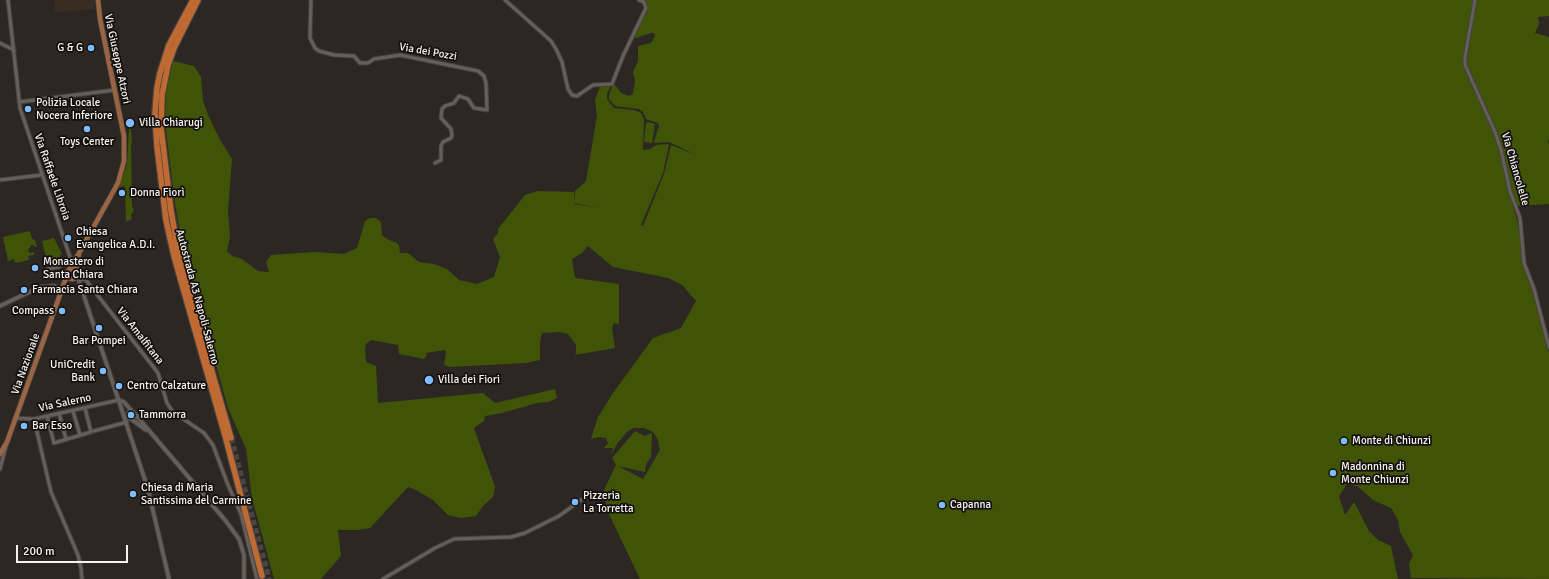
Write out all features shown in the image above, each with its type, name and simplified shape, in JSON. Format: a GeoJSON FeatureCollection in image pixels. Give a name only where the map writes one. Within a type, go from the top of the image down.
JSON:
{"type":"FeatureCollection","features":[{"type":"Feature","properties":{"kind":"highway","name":"Autostrada A3 Napoli-Salerno"},"geometry":{"type":"LineString","coordinates":[[193,0],[169,46],[160,73],[156,105],[157,146],[166,220],[174,256],[222,425],[260,577]]}},
{"type":"Feature","properties":{"kind":"highway","name":"Autostrada A3 Napoli-Salerno"},"geometry":{"type":"LineString","coordinates":[[198,0],[174,48],[168,65],[162,99],[161,128],[171,211],[179,256],[231,438]]}},
{"type":"Feature","properties":{"kind":"main road","name":"Via Giuseppe Atzori"},"geometry":{"type":"LineString","coordinates":[[50,324],[73,260],[79,253],[118,183],[122,170],[125,147],[124,136],[100,19],[98,0]]}},
{"type":"Feature","properties":{"kind":"main road","name":"Via Giuseppe Atzori"},"geometry":{"type":"LineString","coordinates":[[73,260],[76,277]]}},
{"type":"Feature","properties":{"kind":"main road"},"geometry":{"type":"LineString","coordinates":[[70,268],[74,269],[76,277]]}},
{"type":"Feature","properties":{"kind":"main road"},"geometry":{"type":"LineString","coordinates":[[67,275],[68,278],[76,277]]}},
{"type":"Feature","properties":{"kind":"main road"},"geometry":{"type":"LineString","coordinates":[[65,283],[76,277]]}},
{"type":"Feature","properties":{"kind":"main road","name":"Via Nazionale"},"geometry":{"type":"LineString","coordinates":[[0,454],[7,442],[50,324]]}},
{"type":"Feature","properties":{"kind":"street","name":"Via Raffaele Libroia"},"geometry":{"type":"LineString","coordinates":[[8,0],[19,102],[41,175],[73,260]]}},
{"type":"Feature","properties":{"kind":"street","name":"Via dei Pozzi"},"geometry":{"type":"LineString","coordinates":[[311,0],[310,38],[315,48],[320,51],[334,55],[354,56],[360,63],[368,63],[374,59],[400,55],[478,71],[484,76],[486,83],[487,110],[474,108],[468,99],[459,96],[454,103],[444,106],[442,109],[441,118],[452,129],[452,135],[451,138],[443,142],[441,146],[441,160],[435,163]]}},
{"type":"Feature","properties":{"kind":"street"},"geometry":{"type":"LineString","coordinates":[[505,0],[551,41],[562,62],[568,88],[572,95],[577,96],[593,85],[612,84],[623,56],[646,8],[644,2],[639,0]]}},
{"type":"Feature","properties":{"kind":"street","name":"Via Chiancolelle"},"geometry":{"type":"LineString","coordinates":[[1475,0],[1465,57],[1465,65],[1495,132],[1501,150],[1510,191],[1520,218],[1524,263],[1534,289],[1549,347]]}},
{"type":"Feature","properties":{"kind":"street"},"geometry":{"type":"LineString","coordinates":[[0,43],[14,50]]}},
{"type":"Feature","properties":{"kind":"street"},"geometry":{"type":"LineString","coordinates":[[19,102],[115,90]]}},
{"type":"Feature","properties":{"kind":"street"},"geometry":{"type":"LineString","coordinates":[[0,180],[41,175]]}},
{"type":"Feature","properties":{"kind":"street"},"geometry":{"type":"LineString","coordinates":[[48,269],[59,266]]}},
{"type":"Feature","properties":{"kind":"street"},"geometry":{"type":"LineString","coordinates":[[76,277],[124,413],[148,489],[169,579]]}},
{"type":"Feature","properties":{"kind":"street","name":"Via Amalfitana"},"geometry":{"type":"LineString","coordinates":[[76,277],[85,279],[158,373],[167,403],[173,412],[204,433],[213,445],[227,483],[241,514],[260,577]]}},
{"type":"Feature","properties":{"kind":"street"},"geometry":{"type":"LineString","coordinates":[[0,306],[40,287],[54,286],[62,289]]}},
{"type":"Feature","properties":{"kind":"street"},"geometry":{"type":"LineString","coordinates":[[119,400],[124,402],[225,520],[239,539],[244,555],[244,579]]}},
{"type":"Feature","properties":{"kind":"street","name":"Via Salerno"},"geometry":{"type":"LineString","coordinates":[[15,418],[34,419],[119,400]]}},
{"type":"Feature","properties":{"kind":"street"},"geometry":{"type":"LineString","coordinates":[[85,408],[92,431]]}},
{"type":"Feature","properties":{"kind":"street"},"geometry":{"type":"LineString","coordinates":[[73,411],[80,435]]}},
{"type":"Feature","properties":{"kind":"street"},"geometry":{"type":"LineString","coordinates":[[59,413],[66,439]]}},
{"type":"Feature","properties":{"kind":"street"},"geometry":{"type":"LineString","coordinates":[[124,413],[149,432]]}},
{"type":"Feature","properties":{"kind":"street"},"geometry":{"type":"LineString","coordinates":[[127,422],[129,417],[128,413],[133,413]]}},
{"type":"Feature","properties":{"kind":"street"},"geometry":{"type":"LineString","coordinates":[[129,417],[134,417],[133,413]]}},
{"type":"Feature","properties":{"kind":"street"},"geometry":{"type":"LineString","coordinates":[[47,416],[54,443],[127,422]]}},
{"type":"Feature","properties":{"kind":"street"},"geometry":{"type":"LineString","coordinates":[[34,419],[51,492],[78,555],[82,579]]}},
{"type":"Feature","properties":{"kind":"street"},"geometry":{"type":"LineString","coordinates":[[129,428],[131,424],[136,422]]}},
{"type":"Feature","properties":{"kind":"street"},"geometry":{"type":"LineString","coordinates":[[0,469],[7,442]]}},
{"type":"Feature","properties":{"kind":"street"},"geometry":{"type":"LineString","coordinates":[[383,579],[435,548],[454,539],[511,537],[525,533],[559,516],[581,500]]}},
{"type":"Feature","properties":{"kind":"shaded area"},"geometry":{"type":"Polygon","coordinates":[[[54,0],[95,0],[94,9],[55,12],[54,0]]]}},
{"type":"Feature","properties":{"kind":"green space"},"geometry":{"type":"Polygon","coordinates":[[[646,0],[1549,0],[1549,16],[1538,17],[1539,24],[1535,33],[1549,37],[1549,204],[1513,206],[1519,227],[1523,264],[1532,289],[1549,352],[1549,579],[1411,578],[1409,564],[1413,555],[1400,532],[1398,520],[1391,508],[1373,500],[1357,486],[1347,484],[1339,496],[1345,515],[1354,502],[1369,531],[1378,540],[1391,546],[1398,579],[640,579],[607,510],[604,490],[616,465],[612,458],[635,431],[645,436],[652,433],[651,457],[646,464],[645,472],[618,466],[643,479],[660,450],[658,440],[653,432],[644,428],[633,428],[627,432],[617,444],[611,455],[613,448],[604,448],[608,443],[606,438],[599,437],[591,439],[598,417],[613,393],[653,338],[681,328],[696,301],[682,285],[668,278],[613,267],[588,246],[582,253],[572,259],[575,278],[619,284],[619,324],[614,323],[612,328],[615,348],[575,355],[576,345],[568,334],[560,332],[542,333],[540,341],[540,360],[526,363],[450,367],[444,365],[445,350],[426,353],[427,355],[424,359],[399,354],[398,345],[371,340],[366,344],[366,362],[376,366],[378,403],[483,393],[495,403],[555,389],[557,398],[549,402],[537,403],[502,413],[485,416],[484,421],[474,428],[495,487],[493,497],[483,506],[476,516],[461,518],[448,515],[433,500],[408,487],[370,528],[338,530],[341,556],[321,579],[274,579],[252,498],[246,449],[228,408],[181,239],[165,122],[166,90],[173,61],[194,66],[201,77],[203,101],[209,117],[219,138],[232,159],[228,211],[230,236],[227,251],[232,256],[242,259],[258,271],[269,272],[266,262],[271,255],[314,252],[344,254],[357,248],[365,221],[370,218],[376,218],[381,222],[382,235],[399,245],[400,253],[408,253],[419,262],[434,264],[447,269],[459,280],[477,284],[494,277],[500,257],[493,239],[498,233],[498,229],[525,195],[538,191],[574,192],[574,203],[575,191],[586,181],[597,116],[595,100],[602,85],[611,85],[607,94],[607,99],[614,108],[634,110],[641,113],[644,120],[643,150],[650,149],[656,145],[669,145],[663,173],[641,225],[643,226],[664,174],[671,145],[696,155],[669,142],[654,142],[659,126],[658,123],[646,119],[643,112],[639,109],[615,106],[609,99],[613,84],[621,93],[629,96],[633,94],[635,81],[633,72],[638,61],[638,46],[651,43],[655,36],[654,33],[651,33],[636,38],[634,37],[647,8],[646,0]],[[574,203],[574,204],[600,208],[574,203]]]}},
{"type":"Feature","properties":{"kind":"green space"},"geometry":{"type":"Polygon","coordinates":[[[648,122],[655,124],[652,143],[644,142],[646,123],[648,122]]]}},
{"type":"Feature","properties":{"kind":"green space"},"geometry":{"type":"Polygon","coordinates":[[[129,128],[131,129],[132,142],[132,206],[134,210],[131,215],[132,219],[126,222],[125,186],[119,187],[127,164],[129,128]]]}},
{"type":"Feature","properties":{"kind":"green space"},"geometry":{"type":"Polygon","coordinates":[[[30,231],[32,239],[35,240],[37,247],[34,245],[30,246],[28,249],[29,253],[34,252],[34,255],[28,256],[29,260],[15,263],[14,259],[8,261],[3,237],[30,231]]]}},
{"type":"Feature","properties":{"kind":"green space"},"geometry":{"type":"Polygon","coordinates":[[[54,238],[62,254],[56,260],[47,262],[42,241],[54,238]]]}},
{"type":"Feature","properties":{"kind":"tunnel"},"geometry":{"type":"LineString","coordinates":[[59,267],[66,265]]}},
{"type":"Feature","properties":{"kind":"tunnel"},"geometry":{"type":"LineString","coordinates":[[231,438],[269,579]]}},
{"type":"Feature","properties":{"kind":"place","name":"G & G"},"geometry":{"type":"Point","coordinates":[91,48]}},
{"type":"Feature","properties":{"kind":"place","name":"Polizia Locale Nocera Inferiore"},"geometry":{"type":"Point","coordinates":[28,109]}},
{"type":"Feature","properties":{"kind":"place","name":"Villa Chiarugi"},"geometry":{"type":"Point","coordinates":[130,123]}},
{"type":"Feature","properties":{"kind":"place","name":"Toys Center"},"geometry":{"type":"Point","coordinates":[87,129]}},
{"type":"Feature","properties":{"kind":"place","name":"Donna Fiorì"},"geometry":{"type":"Point","coordinates":[122,193]}},
{"type":"Feature","properties":{"kind":"place","name":"Chiesa Evangelica A.D.I."},"geometry":{"type":"Point","coordinates":[68,238]}},
{"type":"Feature","properties":{"kind":"place","name":"Monastero di Santa Chiara"},"geometry":{"type":"Point","coordinates":[35,268]}},
{"type":"Feature","properties":{"kind":"place","name":"Farmacia Santa Chiara"},"geometry":{"type":"Point","coordinates":[24,290]}},
{"type":"Feature","properties":{"kind":"place","name":"Compass"},"geometry":{"type":"Point","coordinates":[62,311]}},
{"type":"Feature","properties":{"kind":"place","name":"Bar Pompei"},"geometry":{"type":"Point","coordinates":[99,328]}},
{"type":"Feature","properties":{"kind":"place","name":"UniCredit Bank"},"geometry":{"type":"Point","coordinates":[103,371]}},
{"type":"Feature","properties":{"kind":"place","name":"Villa dei Fiori"},"geometry":{"type":"Point","coordinates":[429,380]}},
{"type":"Feature","properties":{"kind":"place","name":"Centro Calzature"},"geometry":{"type":"Point","coordinates":[119,386]}},
{"type":"Feature","properties":{"kind":"place","name":"Tammorra"},"geometry":{"type":"Point","coordinates":[131,415]}},
{"type":"Feature","properties":{"kind":"place","name":"Bar Esso"},"geometry":{"type":"Point","coordinates":[24,426]}},
{"type":"Feature","properties":{"kind":"place","name":"Monte di Chiunzi"},"geometry":{"type":"Point","coordinates":[1344,441]}},
{"type":"Feature","properties":{"kind":"place","name":"Madonnina di Monte Chiunzi"},"geometry":{"type":"Point","coordinates":[1333,473]}},
{"type":"Feature","properties":{"kind":"place","name":"Chiesa di Maria Santissima del Carmine"},"geometry":{"type":"Point","coordinates":[133,494]}},
{"type":"Feature","properties":{"kind":"place","name":"Pizzeria La Torretta"},"geometry":{"type":"Point","coordinates":[575,502]}},
{"type":"Feature","properties":{"kind":"place","name":"Capanna"},"geometry":{"type":"Point","coordinates":[942,505]}}]}
